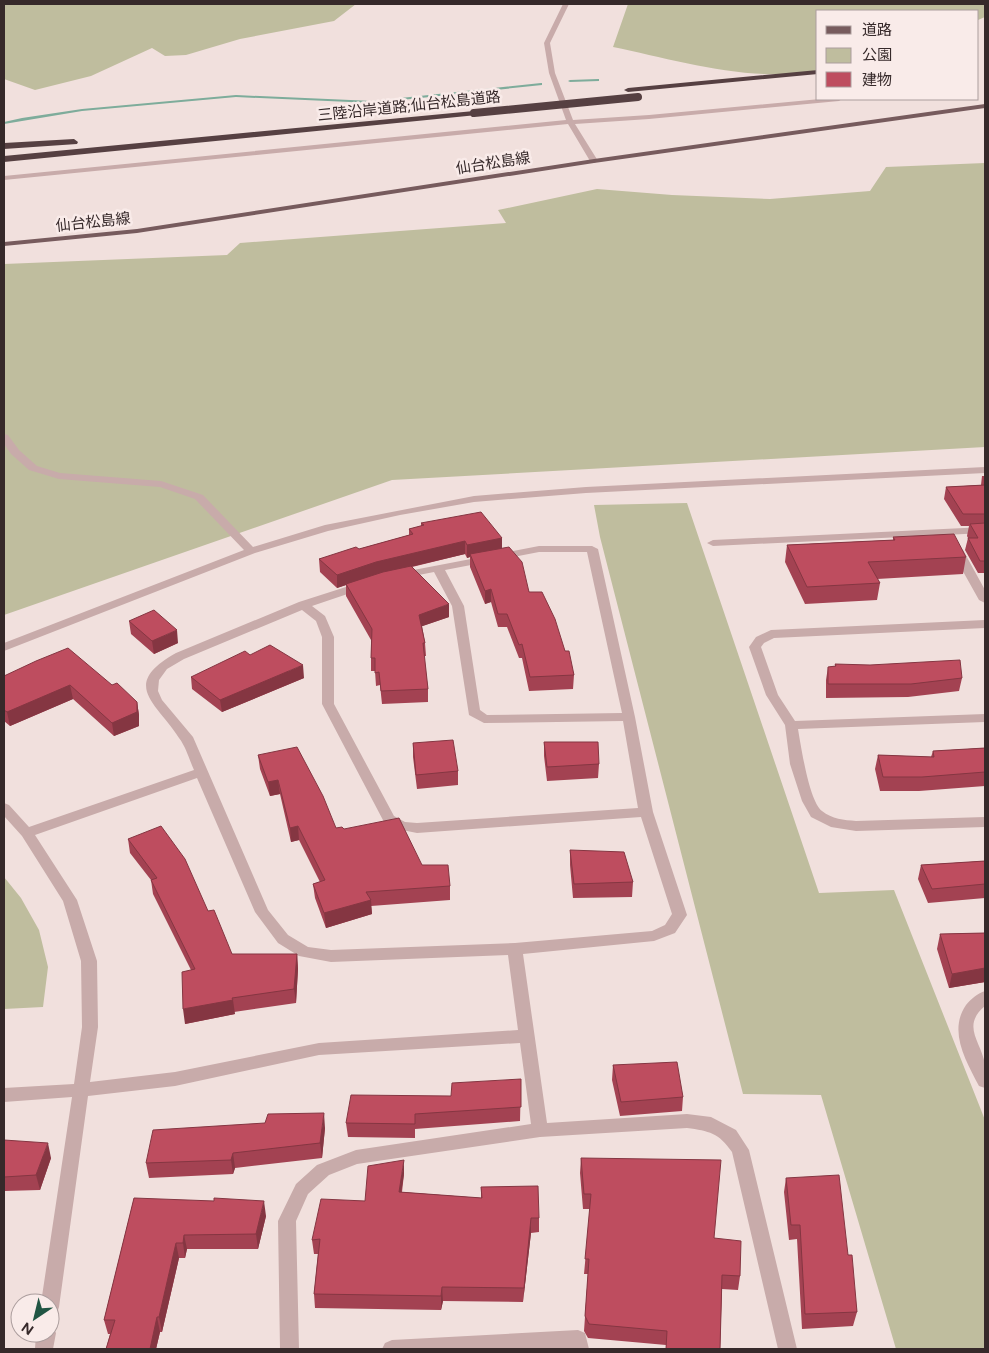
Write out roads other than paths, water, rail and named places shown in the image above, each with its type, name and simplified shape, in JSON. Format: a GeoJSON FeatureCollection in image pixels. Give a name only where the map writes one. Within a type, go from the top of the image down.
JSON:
{"type":"FeatureCollection","features":[{"type":"Feature","properties":{"kind":"highway","name":"三陸沿岸道路;仙台松島道路"},"geometry":{"type":"LineString","coordinates":[[4,159],[258,134],[628,90],[816,72]]}},
{"type":"Feature","properties":{"kind":"highway","name":"三陸沿岸道路;仙台松島道路"},"geometry":{"type":"LineString","coordinates":[[240,126],[638,96],[816,79]]}},
{"type":"Feature","properties":{"kind":"highway"},"geometry":{"type":"LineString","coordinates":[[4,164],[258,134]]}},
{"type":"Feature","properties":{"kind":"highway"},"geometry":{"type":"LineString","coordinates":[[4,147],[84,141]]}},
{"type":"Feature","properties":{"kind":"main road","name":"仙台松島線"},"geometry":{"type":"LineString","coordinates":[[4,244],[137,231],[594,162],[985,106]]}},
{"type":"Feature","properties":{"kind":"street"},"geometry":{"type":"LineString","coordinates":[[566,4],[547,43],[552,74],[570,122],[594,162]]}},
{"type":"Feature","properties":{"kind":"street"},"geometry":{"type":"LineString","coordinates":[[4,178],[570,122],[649,117],[828,100]]}},
{"type":"Feature","properties":{"kind":"street"},"geometry":{"type":"LineString","coordinates":[[4,438],[15,452],[33,468],[42,471],[59,476],[161,484],[199,497],[251,551]]}},
{"type":"Feature","properties":{"kind":"street"},"geometry":{"type":"LineString","coordinates":[[4,647],[251,551],[326,528],[474,499],[586,490],[985,470]]}},
{"type":"Feature","properties":{"kind":"street"},"geometry":{"type":"LineString","coordinates":[[713,543],[985,530]]}},
{"type":"Feature","properties":{"kind":"street"},"geometry":{"type":"LineString","coordinates":[[948,532],[985,600]]}},
{"type":"Feature","properties":{"kind":"street"},"geometry":{"type":"LineString","coordinates":[[592,549],[630,717],[646,812],[680,915],[670,929],[654,936],[515,949],[331,956],[304,952],[283,939],[262,912],[186,737],[156,701],[152,691],[153,680],[162,666],[180,656],[303,605],[382,579],[437,567],[539,550],[592,549]]}},
{"type":"Feature","properties":{"kind":"street"},"geometry":{"type":"LineString","coordinates":[[437,567],[458,606],[474,712],[484,719],[630,717]]}},
{"type":"Feature","properties":{"kind":"street"},"geometry":{"type":"LineString","coordinates":[[303,605],[321,618],[328,638],[328,704],[389,819],[402,826],[417,828],[646,812]]}},
{"type":"Feature","properties":{"kind":"street"},"geometry":{"type":"LineString","coordinates":[[985,624],[771,634],[760,640],[755,648],[772,695],[791,725],[796,764],[809,801],[816,814],[836,824],[856,826],[985,822]]}},
{"type":"Feature","properties":{"kind":"street"},"geometry":{"type":"LineString","coordinates":[[791,725],[985,718]]}},
{"type":"Feature","properties":{"kind":"street"},"geometry":{"type":"LineString","coordinates":[[27,833],[142,791],[201,772]]}},
{"type":"Feature","properties":{"kind":"street"},"geometry":{"type":"LineString","coordinates":[[4,808],[27,833],[70,900],[89,961],[90,1027],[83,1090],[52,1293]]}},
{"type":"Feature","properties":{"kind":"street"},"geometry":{"type":"LineString","coordinates":[[515,949],[540,1130]]}},
{"type":"Feature","properties":{"kind":"street"},"geometry":{"type":"LineString","coordinates":[[985,997],[973,1005],[965,1018],[965,1033],[985,1081]]}},
{"type":"Feature","properties":{"kind":"street"},"geometry":{"type":"LineString","coordinates":[[4,1096],[83,1090],[175,1079],[319,1049],[528,1036]]}},
{"type":"Feature","properties":{"kind":"street"},"geometry":{"type":"LineString","coordinates":[[289,1349],[287,1221],[302,1189],[323,1170],[356,1157],[540,1130],[687,1121],[711,1124],[730,1134],[740,1150],[788,1349]]}},
{"type":"Feature","properties":{"kind":"street"},"geometry":{"type":"LineString","coordinates":[[392,1349],[578,1339],[580,1349]]}},
{"type":"Feature","properties":{"kind":"waterway"},"geometry":{"type":"LineString","coordinates":[[570,81],[598,80]]}},
{"type":"Feature","properties":{"kind":"waterway"},"geometry":{"type":"LineString","coordinates":[[4,123],[82,110],[236,96],[373,102],[541,84]]}}]}
